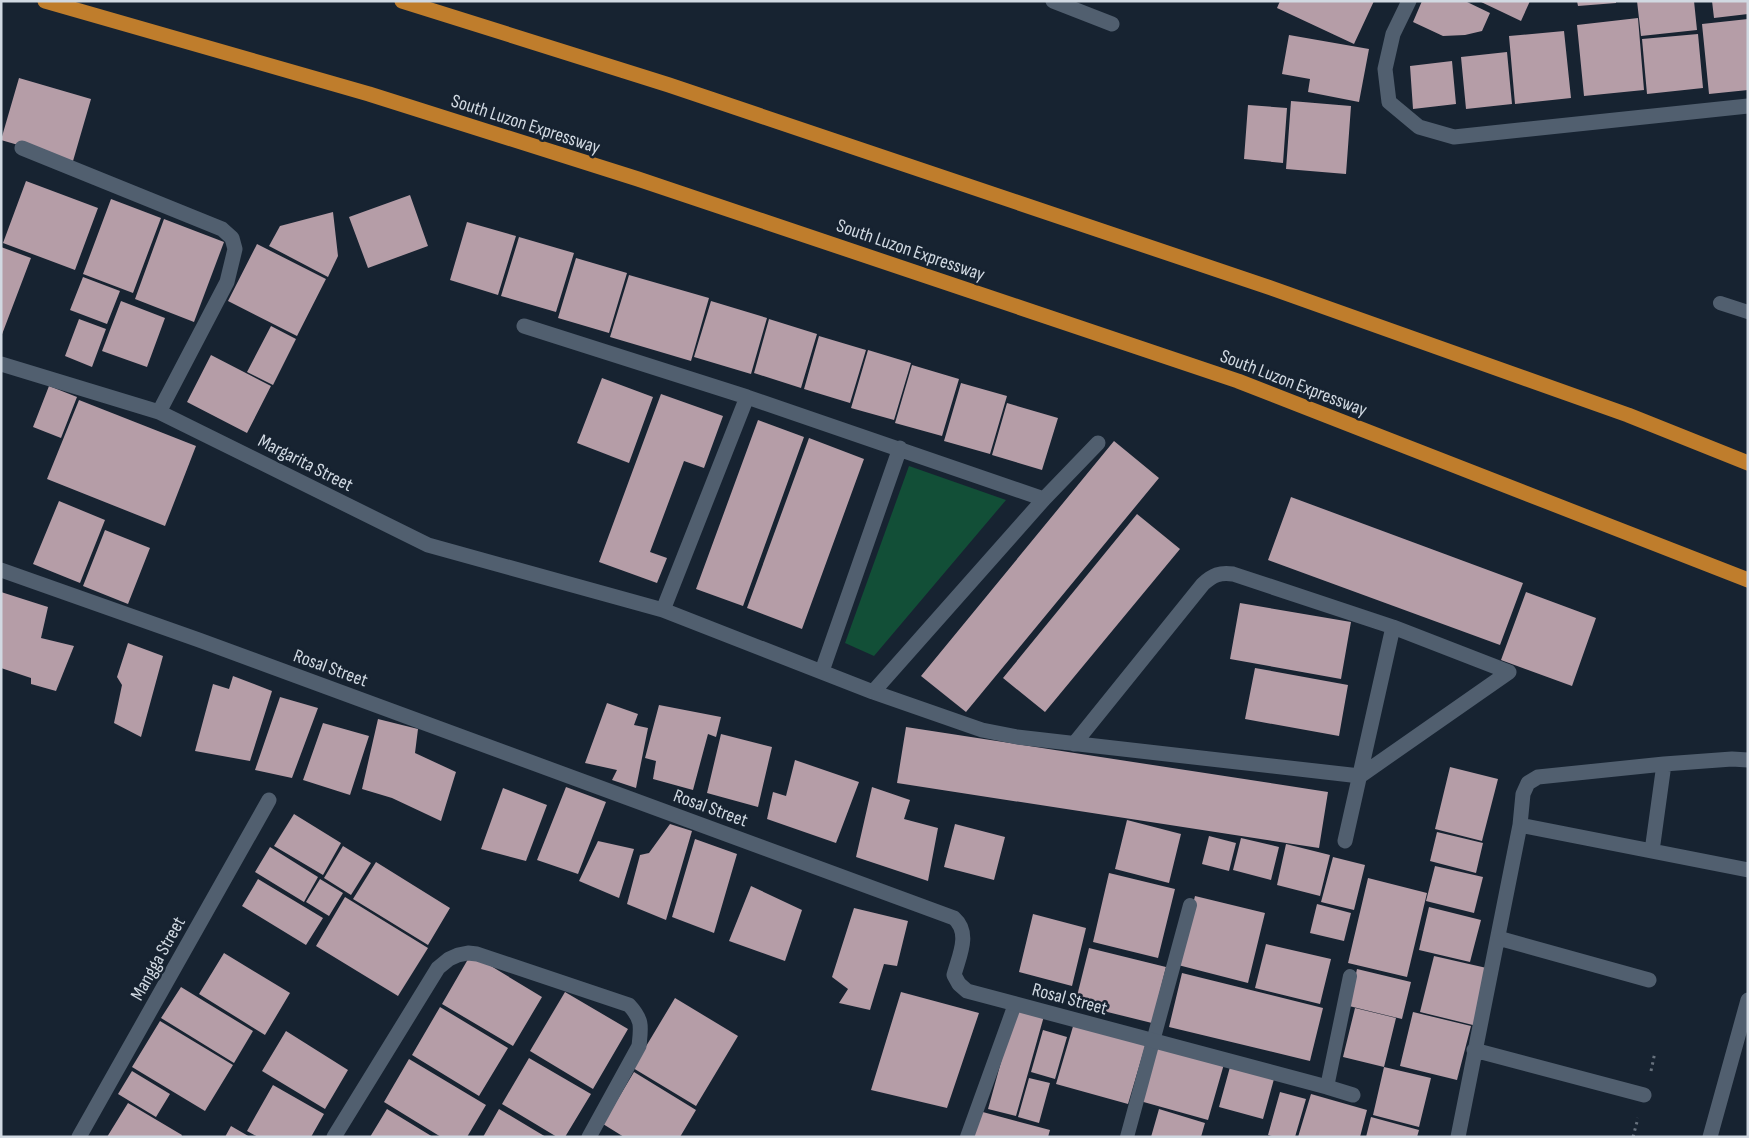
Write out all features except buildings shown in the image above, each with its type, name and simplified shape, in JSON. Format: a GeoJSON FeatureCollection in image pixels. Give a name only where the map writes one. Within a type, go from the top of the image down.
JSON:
{"type":"FeatureCollection","features":[{"type":"Feature","properties":{"kind":"highway","name":"South Luzon Expressway"},"geometry":{"type":"LineString","coordinates":[[46,1],[369,94],[638,179],[1238,381],[1748,580]]}},
{"type":"Feature","properties":{"kind":"highway"},"geometry":{"type":"LineString","coordinates":[[402,1],[669,85],[1271,288],[1628,415],[1748,463]]}},
{"type":"Feature","properties":{"kind":"street"},"geometry":{"type":"LineString","coordinates":[[1053,1],[1112,24]]}},
{"type":"Feature","properties":{"kind":"street"},"geometry":{"type":"LineString","coordinates":[[1409,1],[1393,34],[1384,69],[1389,102],[1419,128],[1454,138],[1748,106]]}},
{"type":"Feature","properties":{"kind":"street"},"geometry":{"type":"LineString","coordinates":[[22,148],[222,229],[232,238],[234,249],[227,282],[159,412]]}},
{"type":"Feature","properties":{"kind":"street"},"geometry":{"type":"LineString","coordinates":[[524,326],[747,397],[1044,498]]}},
{"type":"Feature","properties":{"kind":"street","name":"Margarita Street"},"geometry":{"type":"LineString","coordinates":[[1,364],[159,412],[428,545],[663,610],[872,692],[982,730],[1017,737],[1074,744],[1360,776]]}},
{"type":"Feature","properties":{"kind":"street"},"geometry":{"type":"LineString","coordinates":[[663,610],[747,397]]}},
{"type":"Feature","properties":{"kind":"street"},"geometry":{"type":"LineString","coordinates":[[872,692],[1044,498],[1098,443]]}},
{"type":"Feature","properties":{"kind":"street"},"geometry":{"type":"LineString","coordinates":[[822,671],[900,448]]}},
{"type":"Feature","properties":{"kind":"street","name":"Rosal Street"},"geometry":{"type":"LineString","coordinates":[[1,570],[218,647],[954,918],[961,924],[964,936],[954,975],[959,984],[967,990],[1353,1095]]}},
{"type":"Feature","properties":{"kind":"street"},"geometry":{"type":"LineString","coordinates":[[1074,744],[1202,584],[1211,576],[1222,572],[1393,627],[1509,672],[1360,776]]}},
{"type":"Feature","properties":{"kind":"street"},"geometry":{"type":"LineString","coordinates":[[1345,841],[1393,627]]}},
{"type":"Feature","properties":{"kind":"street"},"geometry":{"type":"LineString","coordinates":[[1458,1137],[1520,825],[1524,794],[1528,783],[1538,778],[1664,764],[1732,759],[1748,760]]}},
{"type":"Feature","properties":{"kind":"street"},"geometry":{"type":"LineString","coordinates":[[1652,851],[1664,764]]}},
{"type":"Feature","properties":{"kind":"street","name":"Mangga Street"},"geometry":{"type":"LineString","coordinates":[[79,1137],[269,800]]}},
{"type":"Feature","properties":{"kind":"street"},"geometry":{"type":"LineString","coordinates":[[1520,825],[1748,870]]}},
{"type":"Feature","properties":{"kind":"street"},"geometry":{"type":"LineString","coordinates":[[1498,938],[1649,980]]}},
{"type":"Feature","properties":{"kind":"street"},"geometry":{"type":"LineString","coordinates":[[334,1137],[438,968],[449,959],[468,953],[495,960],[629,1005],[638,1015],[641,1029],[640,1046],[589,1137]]}},
{"type":"Feature","properties":{"kind":"street"},"geometry":{"type":"LineString","coordinates":[[1710,1137],[1748,1000]]}},
{"type":"Feature","properties":{"kind":"street"},"geometry":{"type":"LineString","coordinates":[[1474,1050],[1644,1095]]}},
{"type":"Feature","properties":{"kind":"lane"},"geometry":{"type":"LineString","coordinates":[[1720,303],[1748,312]]}},
{"type":"Feature","properties":{"kind":"lane"},"geometry":{"type":"LineString","coordinates":[[1127,1137],[1190,905]]}},
{"type":"Feature","properties":{"kind":"lane"},"geometry":{"type":"LineString","coordinates":[[1327,1087],[1350,976]]}},
{"type":"Feature","properties":{"kind":"lane"},"geometry":{"type":"LineString","coordinates":[[967,1137],[1015,1004]]}},
{"type":"Feature","properties":{"kind":"green space"},"geometry":{"type":"Polygon","coordinates":[[[909,466],[1006,500],[874,656],[845,643],[909,466]]]}}]}
